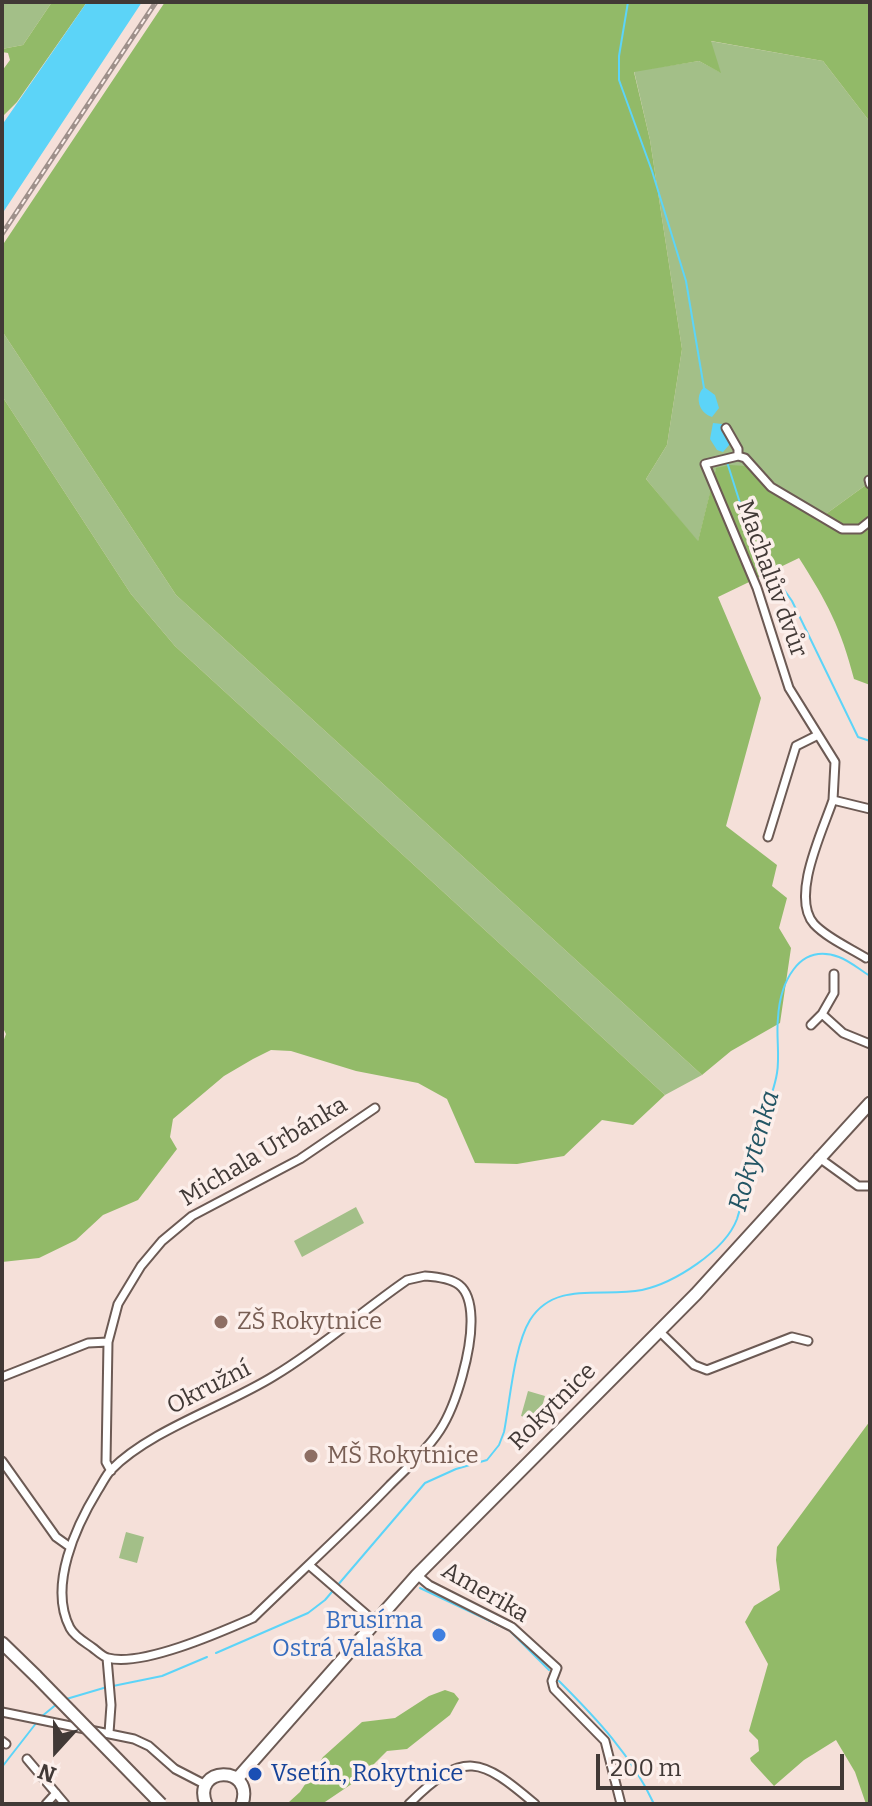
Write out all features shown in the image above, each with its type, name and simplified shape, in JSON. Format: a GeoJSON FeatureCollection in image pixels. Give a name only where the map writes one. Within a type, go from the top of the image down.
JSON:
{"type":"FeatureCollection","features":[{"type":"Feature","properties":{"kind":"main road","name":"Rokytnice"},"geometry":{"type":"LineString","coordinates":[[237,1779],[417,1575],[659,1331],[870,1103]]}},
{"type":"Feature","properties":{"kind":"main road"},"geometry":{"type":"LineString","coordinates":[[2,1643],[161,1804]]}},
{"type":"Feature","properties":{"kind":"main road"},"geometry":{"type":"LineString","coordinates":[[206,1804],[206,1785],[221,1774],[237,1779],[243,1788],[242,1804]]}},
{"type":"Feature","properties":{"kind":"street","name":"Machalův dvůr"},"geometry":{"type":"LineString","coordinates":[[726,428],[738,449],[738,456]]}},
{"type":"Feature","properties":{"kind":"street","name":"Machalův dvůr"},"geometry":{"type":"LineString","coordinates":[[866,958],[815,925],[806,910],[810,869],[833,800],[835,762],[789,688],[757,588],[705,464],[738,456],[745,458],[771,487],[842,529],[860,529],[870,521]]}},
{"type":"Feature","properties":{"kind":"street"},"geometry":{"type":"LineString","coordinates":[[768,837],[796,746],[818,735]]}},
{"type":"Feature","properties":{"kind":"street"},"geometry":{"type":"LineString","coordinates":[[833,800],[870,809]]}},
{"type":"Feature","properties":{"kind":"street"},"geometry":{"type":"LineString","coordinates":[[811,1025],[822,1014],[834,993],[834,974]]}},
{"type":"Feature","properties":{"kind":"street"},"geometry":{"type":"LineString","coordinates":[[822,1014],[843,1033],[870,1044]]}},
{"type":"Feature","properties":{"kind":"street","name":"Michala Urbánka"},"geometry":{"type":"LineString","coordinates":[[111,1471],[106,1462],[108,1342],[118,1304],[138,1269],[162,1241],[192,1216],[300,1159],[375,1108]]}},
{"type":"Feature","properties":{"kind":"street"},"geometry":{"type":"LineString","coordinates":[[818,1157],[858,1186],[870,1186]]}},
{"type":"Feature","properties":{"kind":"street","name":"Okružní"},"geometry":{"type":"LineString","coordinates":[[425,1276],[447,1277],[461,1284],[471,1305],[470,1341],[456,1393],[440,1431],[309,1565],[253,1618],[171,1650],[136,1657],[107,1658],[81,1639],[69,1625],[64,1585],[70,1547],[88,1508],[111,1471],[174,1428],[234,1400],[277,1375],[407,1280],[425,1276]]}},
{"type":"Feature","properties":{"kind":"street"},"geometry":{"type":"LineString","coordinates":[[659,1331],[694,1365],[707,1370],[792,1337],[808,1341]]}},
{"type":"Feature","properties":{"kind":"street"},"geometry":{"type":"LineString","coordinates":[[2,1377],[88,1343],[108,1342]]}},
{"type":"Feature","properties":{"kind":"street"},"geometry":{"type":"LineString","coordinates":[[2,1461],[56,1537],[70,1547]]}},
{"type":"Feature","properties":{"kind":"street"},"geometry":{"type":"LineString","coordinates":[[309,1565],[375,1622]]}},
{"type":"Feature","properties":{"kind":"street","name":"Amerika"},"geometry":{"type":"LineString","coordinates":[[417,1575],[429,1585],[512,1627],[557,1668],[552,1681],[554,1689],[605,1741],[621,1804]]}},
{"type":"Feature","properties":{"kind":"street"},"geometry":{"type":"LineString","coordinates":[[107,1658],[109,1733]]}},
{"type":"Feature","properties":{"kind":"street"},"geometry":{"type":"LineString","coordinates":[[2,1712],[134,1739],[149,1746],[175,1769],[206,1785]]}},
{"type":"Feature","properties":{"kind":"street"},"geometry":{"type":"LineString","coordinates":[[27,1759],[65,1804]]}},
{"type":"Feature","properties":{"kind":"street"},"geometry":{"type":"LineString","coordinates":[[409,1804],[425,1788],[452,1770],[475,1764],[499,1773],[535,1804]]}},
{"type":"Feature","properties":{"kind":"street"},"geometry":{"type":"LineString","coordinates":[[46,1804],[56,1793]]}},
{"type":"Feature","properties":{"kind":"green space"},"geometry":{"type":"Polygon","coordinates":[[[2,2],[52,2],[23,45],[2,49],[2,2]]]}},
{"type":"Feature","properties":{"kind":"green space"},"geometry":{"type":"Polygon","coordinates":[[[52,2],[87,2],[17,102],[2,117],[2,71],[10,60],[8,53],[2,52],[2,49],[23,45],[52,2]]]}},
{"type":"Feature","properties":{"kind":"green space"},"geometry":{"type":"Polygon","coordinates":[[[165,2],[870,2],[870,122],[823,61],[711,41],[721,73],[699,61],[634,72],[650,140],[682,349],[667,445],[646,479],[698,541],[716,468],[746,466],[771,490],[819,519],[870,482],[870,685],[854,679],[832,616],[799,558],[718,597],[761,698],[726,826],[777,865],[772,886],[787,898],[779,928],[791,948],[780,1023],[731,1051],[702,1075],[176,595],[2,331],[2,246],[165,2]]]}},
{"type":"Feature","properties":{"kind":"green space"},"geometry":{"type":"Polygon","coordinates":[[[710,41],[823,61],[870,122],[870,482],[819,519],[716,469],[698,542],[646,479],[667,445],[682,349],[650,140],[634,71],[699,61],[720,72],[710,41]]]}},
{"type":"Feature","properties":{"kind":"green space"},"geometry":{"type":"Polygon","coordinates":[[[2,331],[176,595],[702,1075],[665,1095],[175,646],[131,594],[2,396],[2,331]]]}},
{"type":"Feature","properties":{"kind":"green space"},"geometry":{"type":"Polygon","coordinates":[[[2,396],[131,594],[175,646],[665,1095],[633,1125],[602,1120],[564,1156],[517,1164],[475,1163],[447,1099],[418,1083],[356,1071],[291,1051],[271,1050],[224,1076],[173,1119],[170,1137],[177,1149],[138,1200],[103,1215],[76,1240],[39,1258],[2,1262],[2,1045],[6,1034],[2,1026],[2,396]]]}},
{"type":"Feature","properties":{"kind":"green space"},"geometry":{"type":"Polygon","coordinates":[[[356,1207],[364,1223],[302,1257],[294,1241],[356,1207]]]}},
{"type":"Feature","properties":{"kind":"green space"},"geometry":{"type":"Polygon","coordinates":[[[528,1391],[545,1396],[538,1421],[521,1416],[528,1391]]]}},
{"type":"Feature","properties":{"kind":"green space"},"geometry":{"type":"Polygon","coordinates":[[[870,1421],[870,1804],[866,1804],[855,1772],[836,1740],[804,1760],[774,1786],[751,1761],[750,1758],[759,1751],[758,1740],[749,1731],[768,1664],[745,1622],[754,1606],[780,1590],[777,1547],[870,1421]]]}},
{"type":"Feature","properties":{"kind":"green space"},"geometry":{"type":"Polygon","coordinates":[[[126,1532],[144,1537],[137,1563],[119,1558],[126,1532]]]}},
{"type":"Feature","properties":{"kind":"green space"},"geometry":{"type":"Polygon","coordinates":[[[445,1690],[459,1699],[450,1715],[407,1749],[387,1751],[359,1779],[322,1804],[273,1804],[289,1802],[300,1792],[323,1757],[362,1722],[395,1718],[429,1696],[445,1690]]]}},
{"type":"Feature","properties":{"kind":"water"},"geometry":{"type":"Polygon","coordinates":[[[87,2],[142,2],[2,214],[2,125],[87,2]]]}},
{"type":"Feature","properties":{"kind":"water"},"geometry":{"type":"Polygon","coordinates":[[[704,387],[715,395],[719,408],[712,417],[699,404],[699,395],[704,387]]]}},
{"type":"Feature","properties":{"kind":"water"},"geometry":{"type":"Polygon","coordinates":[[[713,423],[722,424],[730,436],[730,444],[723,452],[717,450],[710,439],[713,423]]]}},
{"type":"Feature","properties":{"kind":"waterway"},"geometry":{"type":"LineString","coordinates":[[628,2],[619,56],[619,80],[652,171],[686,281],[704,388]]}},
{"type":"Feature","properties":{"kind":"waterway"},"geometry":{"type":"LineString","coordinates":[[727,462],[754,547],[792,601],[858,737],[870,741]]}},
{"type":"Feature","properties":{"kind":"waterway","name":"Rokytenka"},"geometry":{"type":"LineString","coordinates":[[216,1653],[308,1613],[325,1600],[425,1483],[487,1460],[499,1445],[504,1432],[516,1359],[530,1320],[540,1308],[566,1295],[627,1292],[655,1286],[683,1273],[722,1243],[737,1219],[749,1157],[775,1082],[779,1005],[787,980],[802,961],[824,954],[839,957],[870,976]]}},
{"type":"Feature","properties":{"kind":"waterway"},"geometry":{"type":"LineString","coordinates":[[420,1588],[509,1630],[549,1670]]}},
{"type":"Feature","properties":{"kind":"waterway","name":"Rokytenka"},"geometry":{"type":"LineString","coordinates":[[113,1686],[162,1676],[207,1657]]}},
{"type":"Feature","properties":{"kind":"waterway"},"geometry":{"type":"LineString","coordinates":[[559,1681],[624,1754],[654,1804]]}},
{"type":"Feature","properties":{"kind":"waterway","name":"Rokytenka"},"geometry":{"type":"LineString","coordinates":[[63,1700],[107,1687]]}},
{"type":"Feature","properties":{"kind":"waterway","name":"Rokytenka"},"geometry":{"type":"LineString","coordinates":[[41,1717],[58,1703]]}},
{"type":"Feature","properties":{"kind":"waterway","name":"Rokytenka"},"geometry":{"type":"LineString","coordinates":[[2,1767],[37,1722]]}},
{"type":"Feature","properties":{"kind":"railway"},"geometry":{"type":"LineString","coordinates":[[2,234],[156,2]]}},
{"type":"Feature","properties":{"kind":"place","name":"ZŠ Rokytnice"},"geometry":{"type":"Point","coordinates":[221,1322]}},
{"type":"Feature","properties":{"kind":"place","name":"MŠ Rokytnice"},"geometry":{"type":"Point","coordinates":[311,1456]}},
{"type":"Feature","properties":{"kind":"place","name":"Brusírna Ostrá Valaška"},"geometry":{"type":"Point","coordinates":[439,1635]}},
{"type":"Feature","properties":{"kind":"place","name":"Vsetín, Rokytnice"},"geometry":{"type":"Point","coordinates":[255,1774]}}]}
